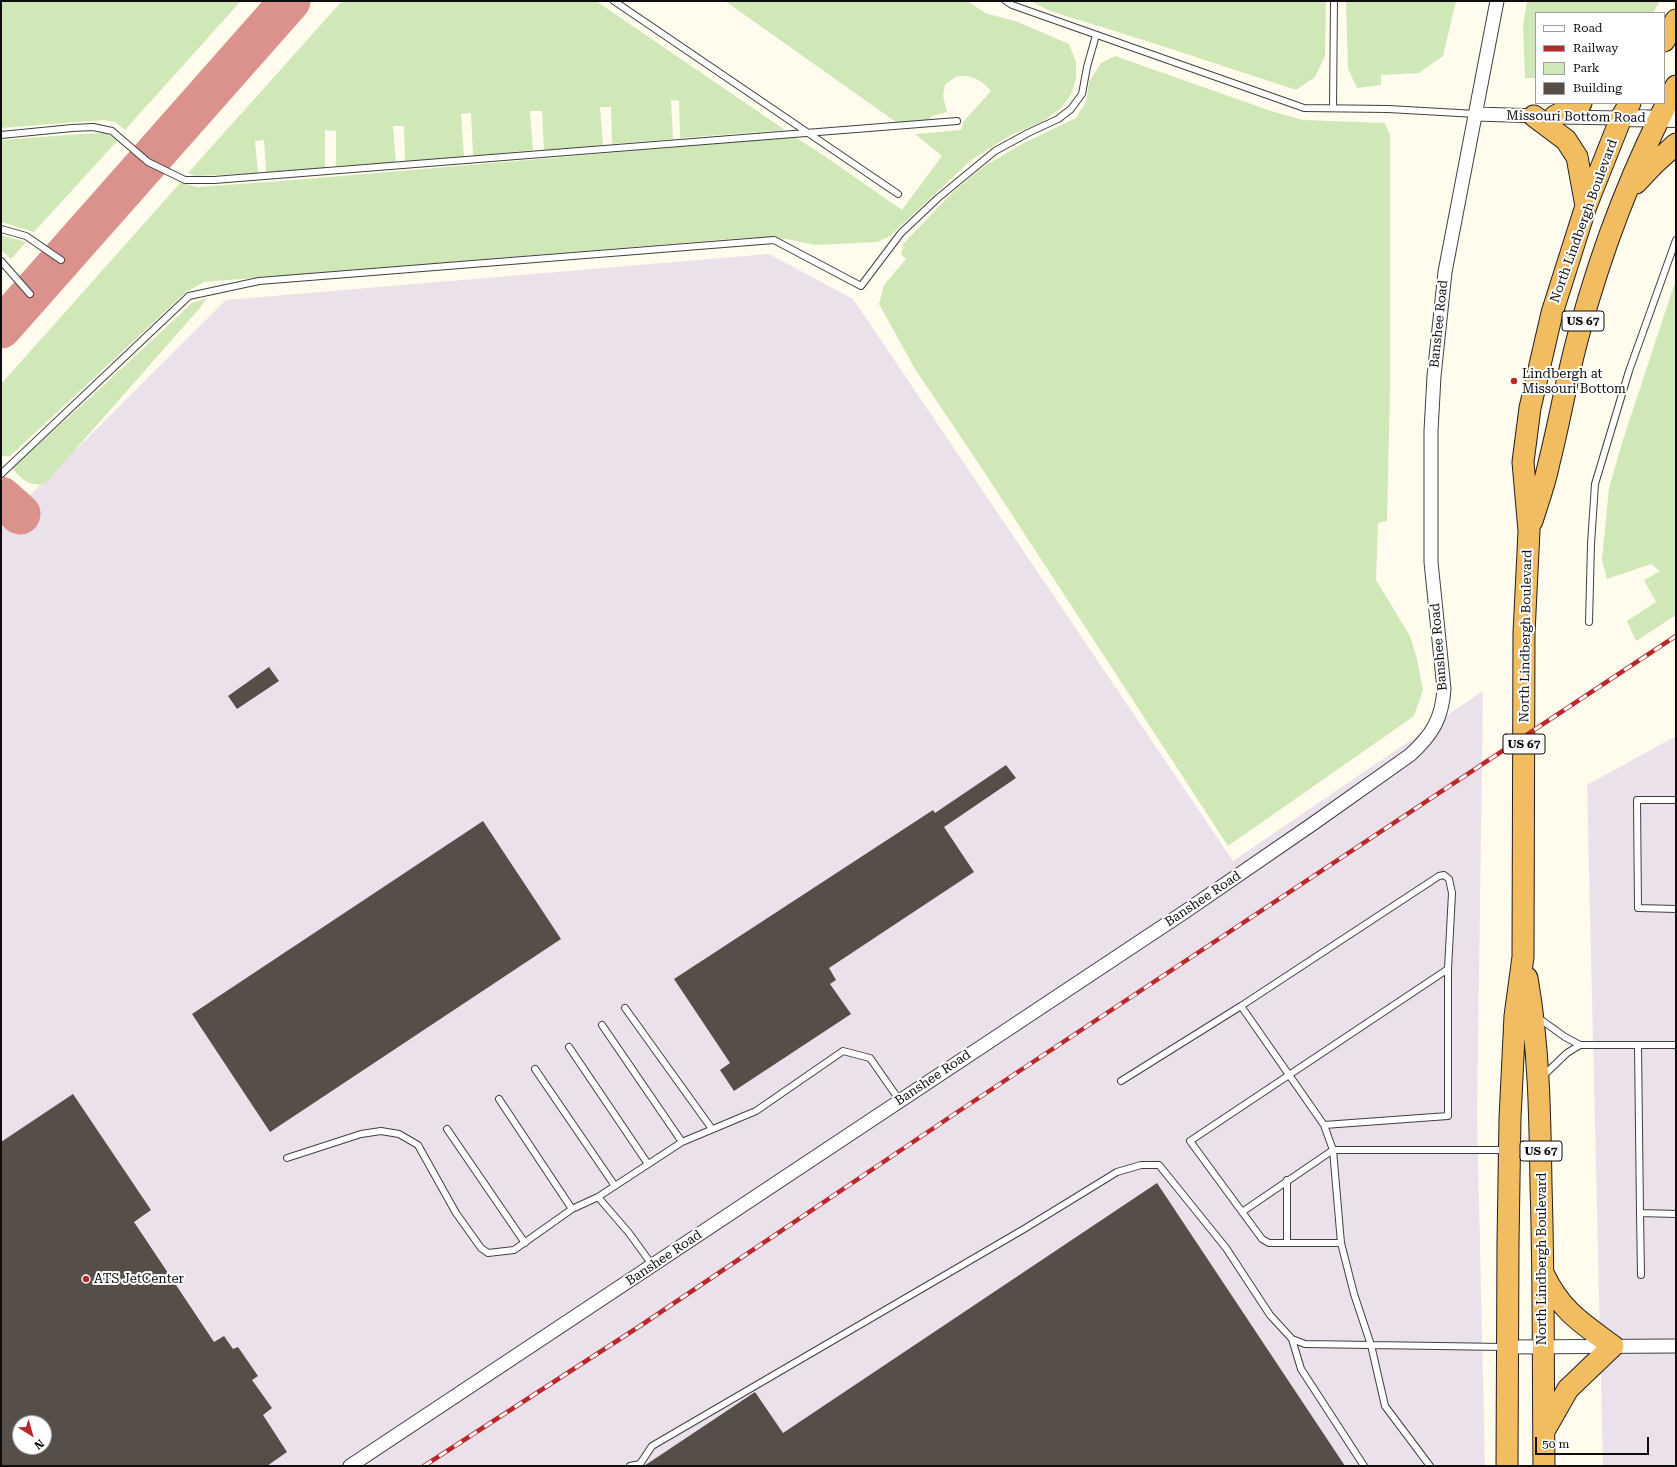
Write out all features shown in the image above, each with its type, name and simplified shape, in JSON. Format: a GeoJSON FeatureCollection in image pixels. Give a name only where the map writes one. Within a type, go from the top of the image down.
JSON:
{"type":"FeatureCollection","features":[{"type":"Feature","properties":{"kind":"highway"},"geometry":{"type":"LineString","coordinates":[[1665,39],[1676,20]]}},
{"type":"Feature","properties":{"kind":"highway","name":"North Lindbergh Boulevard"},"geometry":{"type":"LineString","coordinates":[[1529,531],[1549,464],[1564,393],[1594,281],[1625,196],[1667,119],[1676,86]]}},
{"type":"Feature","properties":{"kind":"highway"},"geometry":{"type":"LineString","coordinates":[[1555,116],[1579,104]]}},
{"type":"Feature","properties":{"kind":"highway","name":"North Lindbergh Boulevard"},"geometry":{"type":"LineString","coordinates":[[1508,1466],[1509,1150],[1515,1016],[1523,957],[1524,633],[1529,531],[1523,462],[1530,408],[1552,313],[1586,206],[1625,110]]}},
{"type":"Feature","properties":{"kind":"highway"},"geometry":{"type":"LineString","coordinates":[[1534,116],[1566,140],[1577,157],[1586,206]]}},
{"type":"Feature","properties":{"kind":"highway"},"geometry":{"type":"LineString","coordinates":[[1625,196],[1653,165],[1676,144]]}},
{"type":"Feature","properties":{"kind":"highway","name":"North Lindbergh Boulevard"},"geometry":{"type":"LineString","coordinates":[[1523,957],[1533,1013],[1538,1081],[1543,1273],[1542,1346],[1544,1466]]}},
{"type":"Feature","properties":{"kind":"highway"},"geometry":{"type":"LineString","coordinates":[[1543,1273],[1560,1303],[1578,1320],[1613,1346],[1568,1389],[1544,1432]]}},
{"type":"Feature","properties":{"kind":"street","name":"Banshee Road"},"geometry":{"type":"LineString","coordinates":[[350,1466],[1186,911],[1314,824],[1423,744],[1433,731],[1440,717],[1444,689],[1431,562],[1431,431],[1434,376],[1445,272],[1497,1]]}},
{"type":"Feature","properties":{"kind":"street","name":"Missouri Bottom Road"},"geometry":{"type":"LineString","coordinates":[[1476,114],[1555,116],[1625,110],[1667,119]]}},
{"type":"Feature","properties":{"kind":"street"},"geometry":{"type":"LineString","coordinates":[[1509,1347],[1676,1346]]}},
{"type":"Feature","properties":{"kind":"lane"},"geometry":{"type":"LineString","coordinates":[[614,1],[898,194]]}},
{"type":"Feature","properties":{"kind":"lane"},"geometry":{"type":"LineString","coordinates":[[1006,1],[1012,5],[1304,108],[1388,109],[1476,114]]}},
{"type":"Feature","properties":{"kind":"lane"},"geometry":{"type":"LineString","coordinates":[[1333,108],[1334,1]]}},
{"type":"Feature","properties":{"kind":"lane"},"geometry":{"type":"LineString","coordinates":[[1,474],[190,296],[259,281],[774,240],[861,286],[901,233],[972,170],[995,151],[1028,132],[1058,119],[1072,109],[1082,94],[1096,34]]}},
{"type":"Feature","properties":{"kind":"lane"},"geometry":{"type":"LineString","coordinates":[[1,135],[93,127],[112,131],[148,162],[185,180],[214,180],[957,121]]}},
{"type":"Feature","properties":{"kind":"lane"},"geometry":{"type":"LineString","coordinates":[[1,229],[26,236],[60,260]]}},
{"type":"Feature","properties":{"kind":"lane"},"geometry":{"type":"LineString","coordinates":[[1589,622],[1591,544],[1595,484],[1629,371],[1676,240]]}},
{"type":"Feature","properties":{"kind":"lane"},"geometry":{"type":"LineString","coordinates":[[1,261],[30,294]]}},
{"type":"Feature","properties":{"kind":"lane"},"geometry":{"type":"LineString","coordinates":[[1676,800],[1637,800],[1638,908],[1676,909]]}},
{"type":"Feature","properties":{"kind":"lane"},"geometry":{"type":"LineString","coordinates":[[1122,1081],[1241,1006],[1439,876],[1444,875],[1449,879],[1452,893],[1448,969],[1448,1116],[1324,1125]]}},
{"type":"Feature","properties":{"kind":"lane"},"geometry":{"type":"LineString","coordinates":[[1341,1243],[1269,1243],[1262,1239],[1190,1141],[1448,969]]}},
{"type":"Feature","properties":{"kind":"lane"},"geometry":{"type":"LineString","coordinates":[[1241,1006],[1324,1125],[1333,1150],[1341,1243],[1354,1294],[1371,1345],[1385,1406],[1430,1466]]}},
{"type":"Feature","properties":{"kind":"lane"},"geometry":{"type":"LineString","coordinates":[[625,1008],[712,1129]]}},
{"type":"Feature","properties":{"kind":"lane"},"geometry":{"type":"LineString","coordinates":[[1533,1013],[1565,1037],[1580,1045],[1676,1045]]}},
{"type":"Feature","properties":{"kind":"lane"},"geometry":{"type":"LineString","coordinates":[[602,1025],[682,1142]]}},
{"type":"Feature","properties":{"kind":"lane"},"geometry":{"type":"LineString","coordinates":[[1538,1081],[1567,1053],[1580,1045]]}},
{"type":"Feature","properties":{"kind":"lane"},"geometry":{"type":"LineString","coordinates":[[1638,1045],[1641,1275]]}},
{"type":"Feature","properties":{"kind":"lane"},"geometry":{"type":"LineString","coordinates":[[569,1047],[648,1164]]}},
{"type":"Feature","properties":{"kind":"lane"},"geometry":{"type":"LineString","coordinates":[[286,1158],[361,1134],[381,1131],[400,1134],[418,1145],[456,1213],[481,1248],[488,1253],[497,1253],[514,1250],[572,1209],[598,1197],[682,1142],[756,1111],[844,1051],[870,1058],[900,1101]]}},
{"type":"Feature","properties":{"kind":"lane"},"geometry":{"type":"LineString","coordinates":[[535,1069],[616,1186]]}},
{"type":"Feature","properties":{"kind":"lane"},"geometry":{"type":"LineString","coordinates":[[499,1099],[572,1209]]}},
{"type":"Feature","properties":{"kind":"lane"},"geometry":{"type":"LineString","coordinates":[[447,1129],[525,1243]]}},
{"type":"Feature","properties":{"kind":"lane"},"geometry":{"type":"LineString","coordinates":[[1242,1212],[1333,1150],[1509,1150]]}},
{"type":"Feature","properties":{"kind":"lane"},"geometry":{"type":"LineString","coordinates":[[630,1466],[640,1464],[652,1446],[1024,1229],[1117,1172],[1141,1165],[1159,1165],[1226,1248],[1270,1315],[1292,1338],[1305,1344],[1509,1347]]}},
{"type":"Feature","properties":{"kind":"lane"},"geometry":{"type":"LineString","coordinates":[[1287,1180],[1287,1243]]}},
{"type":"Feature","properties":{"kind":"lane"},"geometry":{"type":"LineString","coordinates":[[598,1197],[629,1233],[653,1266]]}},
{"type":"Feature","properties":{"kind":"lane"},"geometry":{"type":"LineString","coordinates":[[1640,1213],[1676,1214]]}},
{"type":"Feature","properties":{"kind":"lane"},"geometry":{"type":"LineString","coordinates":[[1292,1338],[1301,1369],[1364,1466]]}},
{"type":"Feature","properties":{"kind":"shaded area"},"geometry":{"type":"Polygon","coordinates":[[[769,254],[853,299],[1233,861],[1483,691],[1477,1114],[1485,1466],[1,1466],[1,524],[226,300],[769,254]]]}},
{"type":"Feature","properties":{"kind":"shaded area"},"geometry":{"type":"Polygon","coordinates":[[[1676,736],[1676,1466],[1603,1466],[1587,785],[1676,736]]]}},
{"type":"Feature","properties":{"kind":"green space"},"geometry":{"type":"Polygon","coordinates":[[[1,1],[241,1],[125,130],[115,122],[104,120],[1,128],[1,1]]]}},
{"type":"Feature","properties":{"kind":"green space"},"geometry":{"type":"Polygon","coordinates":[[[342,1],[596,1],[785,130],[680,138],[679,101],[671,100],[673,139],[612,144],[611,107],[600,107],[603,145],[544,150],[542,111],[530,111],[533,150],[473,156],[471,113],[461,114],[464,157],[405,163],[404,126],[393,126],[396,163],[336,166],[336,131],[325,130],[325,168],[266,172],[264,140],[255,141],[258,173],[195,176],[188,173],[342,1]]]}},
{"type":"Feature","properties":{"kind":"green space"},"geometry":{"type":"Polygon","coordinates":[[[725,1],[968,1],[985,13],[1018,22],[1069,44],[1076,62],[1076,79],[1071,95],[1061,108],[1042,122],[1011,135],[971,160],[890,236],[877,242],[815,245],[786,239],[743,238],[204,282],[186,292],[10,456],[1,456],[1,384],[181,182],[197,187],[295,180],[795,137],[902,210],[942,156],[915,134],[961,130],[964,121],[991,91],[980,81],[971,77],[956,77],[945,85],[943,96],[947,112],[932,116],[928,121],[896,122],[725,1]]]}},
{"type":"Feature","properties":{"kind":"green space"},"geometry":{"type":"Polygon","coordinates":[[[1031,1],[1326,1],[1325,56],[1315,77],[1296,90],[1050,11],[1031,1]]]}},
{"type":"Feature","properties":{"kind":"green space"},"geometry":{"type":"Polygon","coordinates":[[[1346,1],[1456,1],[1443,56],[1419,73],[1381,75],[1381,85],[1357,88],[1348,69],[1346,1]]]}},
{"type":"Feature","properties":{"kind":"green space"},"geometry":{"type":"Polygon","coordinates":[[[1527,1],[1660,1],[1654,12],[1535,12],[1535,78],[1525,78],[1523,25],[1527,1]]]}},
{"type":"Feature","properties":{"kind":"green space"},"geometry":{"type":"Polygon","coordinates":[[[1115,56],[1271,111],[1303,120],[1385,123],[1390,135],[1390,390],[1387,521],[1378,523],[1376,580],[1410,636],[1417,659],[1423,690],[1414,716],[1228,846],[975,458],[915,369],[879,304],[884,285],[906,259],[901,254],[904,243],[951,194],[983,167],[1020,145],[1076,118],[1086,102],[1089,82],[1101,63],[1115,56]]]}},
{"type":"Feature","properties":{"kind":"green space"},"geometry":{"type":"Polygon","coordinates":[[[105,133],[118,140],[34,232],[1,222],[1,140],[105,133]]]}},
{"type":"Feature","properties":{"kind":"green space"},"geometry":{"type":"Polygon","coordinates":[[[1,235],[26,242],[11,259],[1,250],[1,235]]]}},
{"type":"Feature","properties":{"kind":"green space"},"geometry":{"type":"Polygon","coordinates":[[[1676,279],[1676,615],[1636,641],[1627,621],[1656,602],[1644,580],[1660,571],[1651,564],[1607,579],[1602,560],[1609,488],[1622,443],[1676,279]]]}},
{"type":"Feature","properties":{"kind":"green space"},"geometry":{"type":"Polygon","coordinates":[[[207,298],[45,484],[30,483],[19,476],[12,468],[192,303],[207,298]]]}},
{"type":"Feature","properties":{"kind":"building"},"geometry":{"type":"Polygon","coordinates":[[[269,667],[279,681],[237,709],[228,696],[269,667]]]}},
{"type":"Feature","properties":{"kind":"building"},"geometry":{"type":"Polygon","coordinates":[[[1006,765],[1016,778],[944,827],[974,872],[829,968],[836,980],[830,984],[851,1014],[734,1091],[720,1070],[730,1063],[674,979],[933,810],[935,813],[1006,765]]]}},
{"type":"Feature","properties":{"kind":"building"},"geometry":{"type":"Polygon","coordinates":[[[483,821],[561,939],[270,1132],[192,1014],[483,821]]]}},
{"type":"Feature","properties":{"kind":"building","name":"ATS JetCenter"},"geometry":{"type":"Polygon","coordinates":[[[73,1094],[151,1210],[134,1222],[214,1342],[224,1336],[233,1349],[238,1347],[258,1376],[252,1380],[272,1408],[263,1415],[287,1452],[267,1466],[1,1466],[1,1142],[73,1094]]]}},
{"type":"Feature","properties":{"kind":"building"},"geometry":{"type":"Polygon","coordinates":[[[1157,1183],[1345,1466],[644,1466],[755,1392],[783,1433],[1157,1183]]]}},
{"type":"Feature","properties":{"kind":"taxiway"},"geometry":{"type":"LineString","coordinates":[[1,328],[290,1]]}},
{"type":"Feature","properties":{"kind":"taxiway"},"geometry":{"type":"LineString","coordinates":[[1,497],[20,514]]}},
{"type":"Feature","properties":{"kind":"railway"},"geometry":{"type":"LineString","coordinates":[[424,1466],[640,1326],[956,1113],[1676,636]]}},
{"type":"Feature","properties":{"kind":"place","name":"Lindbergh at Missouri Bottom"},"geometry":{"type":"Point","coordinates":[1514,381]}},
{"type":"Feature","properties":{"kind":"place","name":"ATS JetCenter"},"geometry":{"type":"Point","coordinates":[86,1279]}}]}
